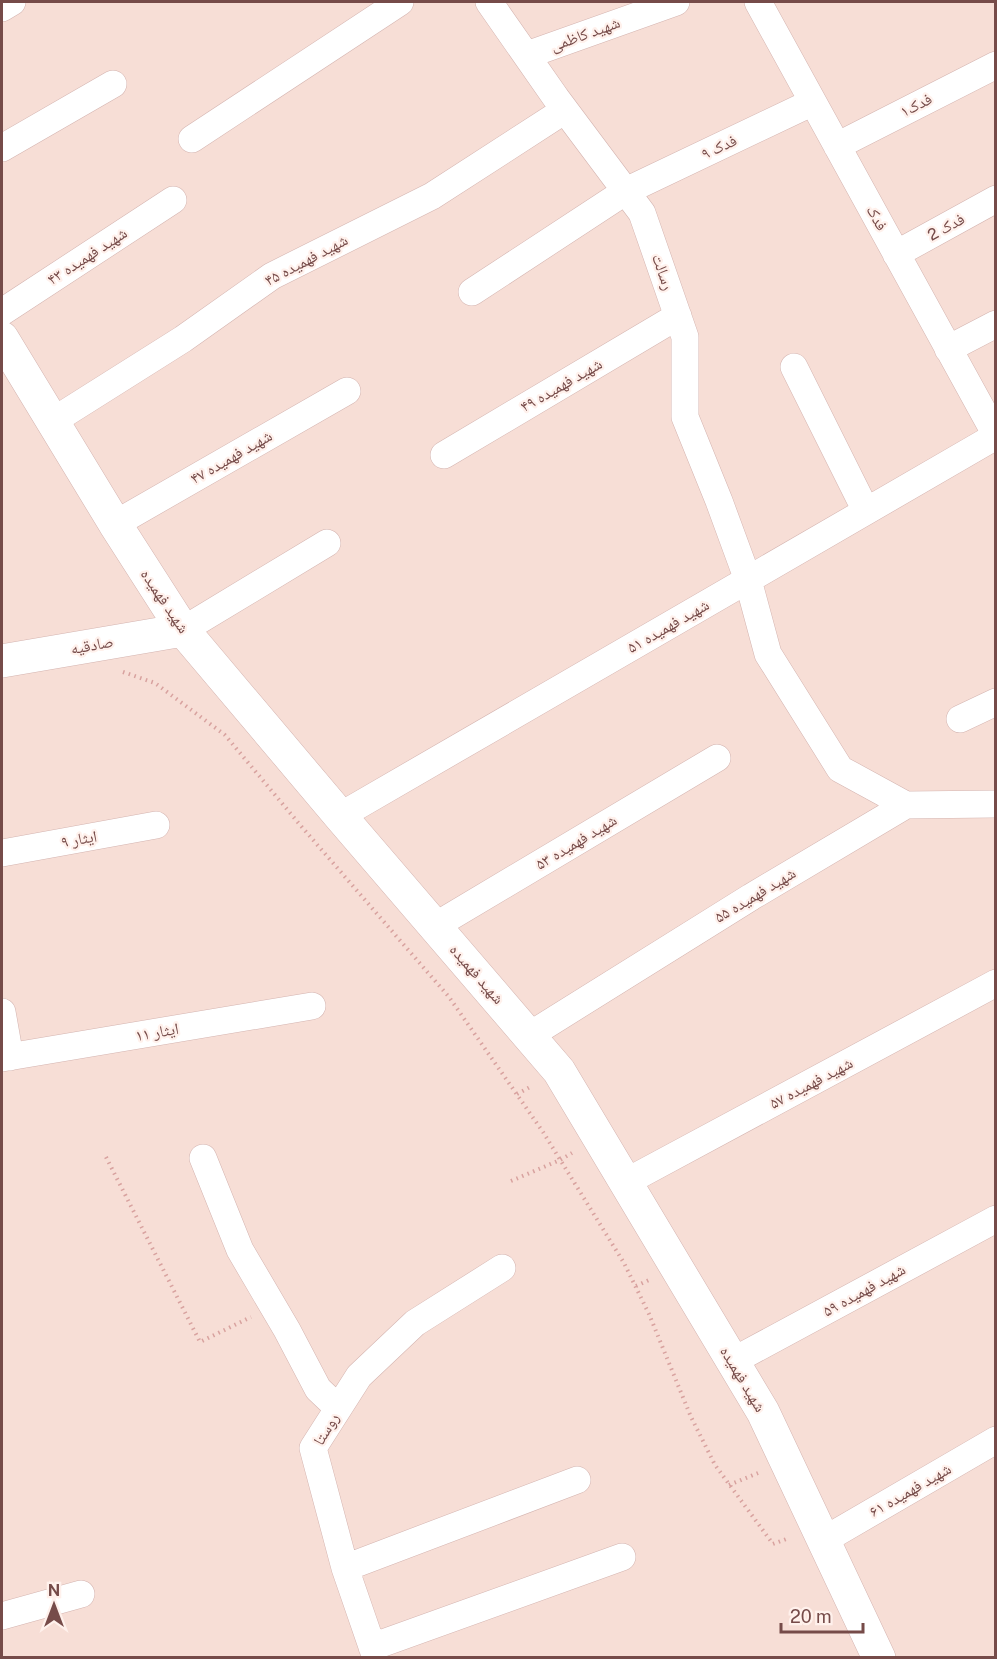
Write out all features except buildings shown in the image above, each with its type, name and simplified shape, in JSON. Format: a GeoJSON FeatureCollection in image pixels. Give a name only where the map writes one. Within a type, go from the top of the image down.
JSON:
{"type":"FeatureCollection","features":[{"type":"Feature","properties":{"kind":"street"},"geometry":{"type":"LineString","coordinates":[[2,8],[12,2]]}},
{"type":"Feature","properties":{"kind":"street"},"geometry":{"type":"LineString","coordinates":[[192,139],[400,2]]}},
{"type":"Feature","properties":{"kind":"street","name":"رسالت"},"geometry":{"type":"LineString","coordinates":[[489,2],[565,110],[642,213],[686,337],[686,417],[748,580],[768,654],[840,769],[906,805]]}},
{"type":"Feature","properties":{"kind":"street","name":"شهید کاظمی"},"geometry":{"type":"LineString","coordinates":[[527,55],[676,2]]}},
{"type":"Feature","properties":{"kind":"street","name":"فدک"},"geometry":{"type":"LineString","coordinates":[[758,2],[996,436]]}},
{"type":"Feature","properties":{"kind":"street","name":"فدک۱"},"geometry":{"type":"LineString","coordinates":[[837,146],[996,65]]}},
{"type":"Feature","properties":{"kind":"street"},"geometry":{"type":"LineString","coordinates":[[2,148],[113,84]]}},
{"type":"Feature","properties":{"kind":"street","name":"فدک ۹"},"geometry":{"type":"LineString","coordinates":[[472,292],[626,191],[813,102]]}},
{"type":"Feature","properties":{"kind":"street","name":"شهید فهمیده ۴۵"},"geometry":{"type":"LineString","coordinates":[[52,421],[183,339],[272,276],[432,196],[565,110]]}},
{"type":"Feature","properties":{"kind":"street","name":"فدک 2"},"geometry":{"type":"LineString","coordinates":[[896,254],[996,199]]}},
{"type":"Feature","properties":{"kind":"street","name":"شهید فهمیده ۴۳"},"geometry":{"type":"LineString","coordinates":[[2,312],[173,200]]}},
{"type":"Feature","properties":{"kind":"street","name":"شهید فهمیده ۴۹"},"geometry":{"type":"LineString","coordinates":[[444,454],[678,316]]}},
{"type":"Feature","properties":{"kind":"street"},"geometry":{"type":"LineString","coordinates":[[948,349],[996,324]]}},
{"type":"Feature","properties":{"kind":"street","name":"شهید فهمیده"},"geometry":{"type":"LineString","coordinates":[[2,338],[115,524],[183,630],[559,1071],[763,1412],[879,1658]]}},
{"type":"Feature","properties":{"kind":"street"},"geometry":{"type":"LineString","coordinates":[[794,367],[866,511]]}},
{"type":"Feature","properties":{"kind":"street","name":"شهید فهمیده ۴۷"},"geometry":{"type":"LineString","coordinates":[[115,524],[347,391]]}},
{"type":"Feature","properties":{"kind":"street","name":"شهید فهمیده ۵۱"},"geometry":{"type":"LineString","coordinates":[[340,816],[996,436]]}},
{"type":"Feature","properties":{"kind":"street"},"geometry":{"type":"LineString","coordinates":[[183,630],[327,543]]}},
{"type":"Feature","properties":{"kind":"street","name":"صادقیه"},"geometry":{"type":"LineString","coordinates":[[2,661],[183,630]]}},
{"type":"Feature","properties":{"kind":"street"},"geometry":{"type":"LineString","coordinates":[[960,719],[996,702]]}},
{"type":"Feature","properties":{"kind":"street","name":"شهید فهمیده ۵۳"},"geometry":{"type":"LineString","coordinates":[[435,926],[717,758]]}},
{"type":"Feature","properties":{"kind":"street"},"geometry":{"type":"LineString","coordinates":[[906,805],[996,804]]}},
{"type":"Feature","properties":{"kind":"street","name":"شهید فهمیده ۵۵"},"geometry":{"type":"LineString","coordinates":[[530,1035],[906,805]]}},
{"type":"Feature","properties":{"kind":"street","name":"ایثار ۹"},"geometry":{"type":"LineString","coordinates":[[2,853],[156,825]]}},
{"type":"Feature","properties":{"kind":"street","name":"شهید فهمیده ۵۷"},"geometry":{"type":"LineString","coordinates":[[626,1182],[996,983]]}},
{"type":"Feature","properties":{"kind":"street","name":"ایثار ۱۱"},"geometry":{"type":"LineString","coordinates":[[6,1057],[312,1006]]}},
{"type":"Feature","properties":{"kind":"street"},"geometry":{"type":"LineString","coordinates":[[2,1012],[6,1057]]}},
{"type":"Feature","properties":{"kind":"street"},"geometry":{"type":"LineString","coordinates":[[203,1158],[240,1250],[318,1389],[338,1408]]}},
{"type":"Feature","properties":{"kind":"street","name":"شهید فهمیده ۵۹"},"geometry":{"type":"LineString","coordinates":[[733,1361],[996,1219]]}},
{"type":"Feature","properties":{"kind":"street","name":"روستا"},"geometry":{"type":"LineString","coordinates":[[374,1652],[345,1568],[313,1449],[358,1376],[415,1323],[502,1268]]}},
{"type":"Feature","properties":{"kind":"street","name":"شهید فهمیده ۶۱"},"geometry":{"type":"LineString","coordinates":[[820,1533],[996,1440]]}},
{"type":"Feature","properties":{"kind":"street"},"geometry":{"type":"LineString","coordinates":[[345,1568],[577,1480]]}},
{"type":"Feature","properties":{"kind":"street"},"geometry":{"type":"LineString","coordinates":[[374,1652],[622,1557]]}},
{"type":"Feature","properties":{"kind":"street"},"geometry":{"type":"LineString","coordinates":[[2,1616],[81,1594]]}},
{"type":"Feature","properties":{"kind":"path"},"geometry":{"type":"LineString","coordinates":[[114,668],[154,683],[225,735],[449,997],[543,1132],[624,1263],[650,1314],[691,1417],[715,1465],[774,1544],[820,1533]]}},
{"type":"Feature","properties":{"kind":"path"},"geometry":{"type":"LineString","coordinates":[[511,1181],[560,1160],[599,1138]]}},
{"type":"Feature","properties":{"kind":"path"},"geometry":{"type":"LineString","coordinates":[[106,1157],[200,1342],[273,1307]]}},
{"type":"Feature","properties":{"kind":"shaded area"},"geometry":{"type":"Polygon","coordinates":[[[2,2],[995,2],[995,1657],[2,1657],[2,2]]]}}]}
